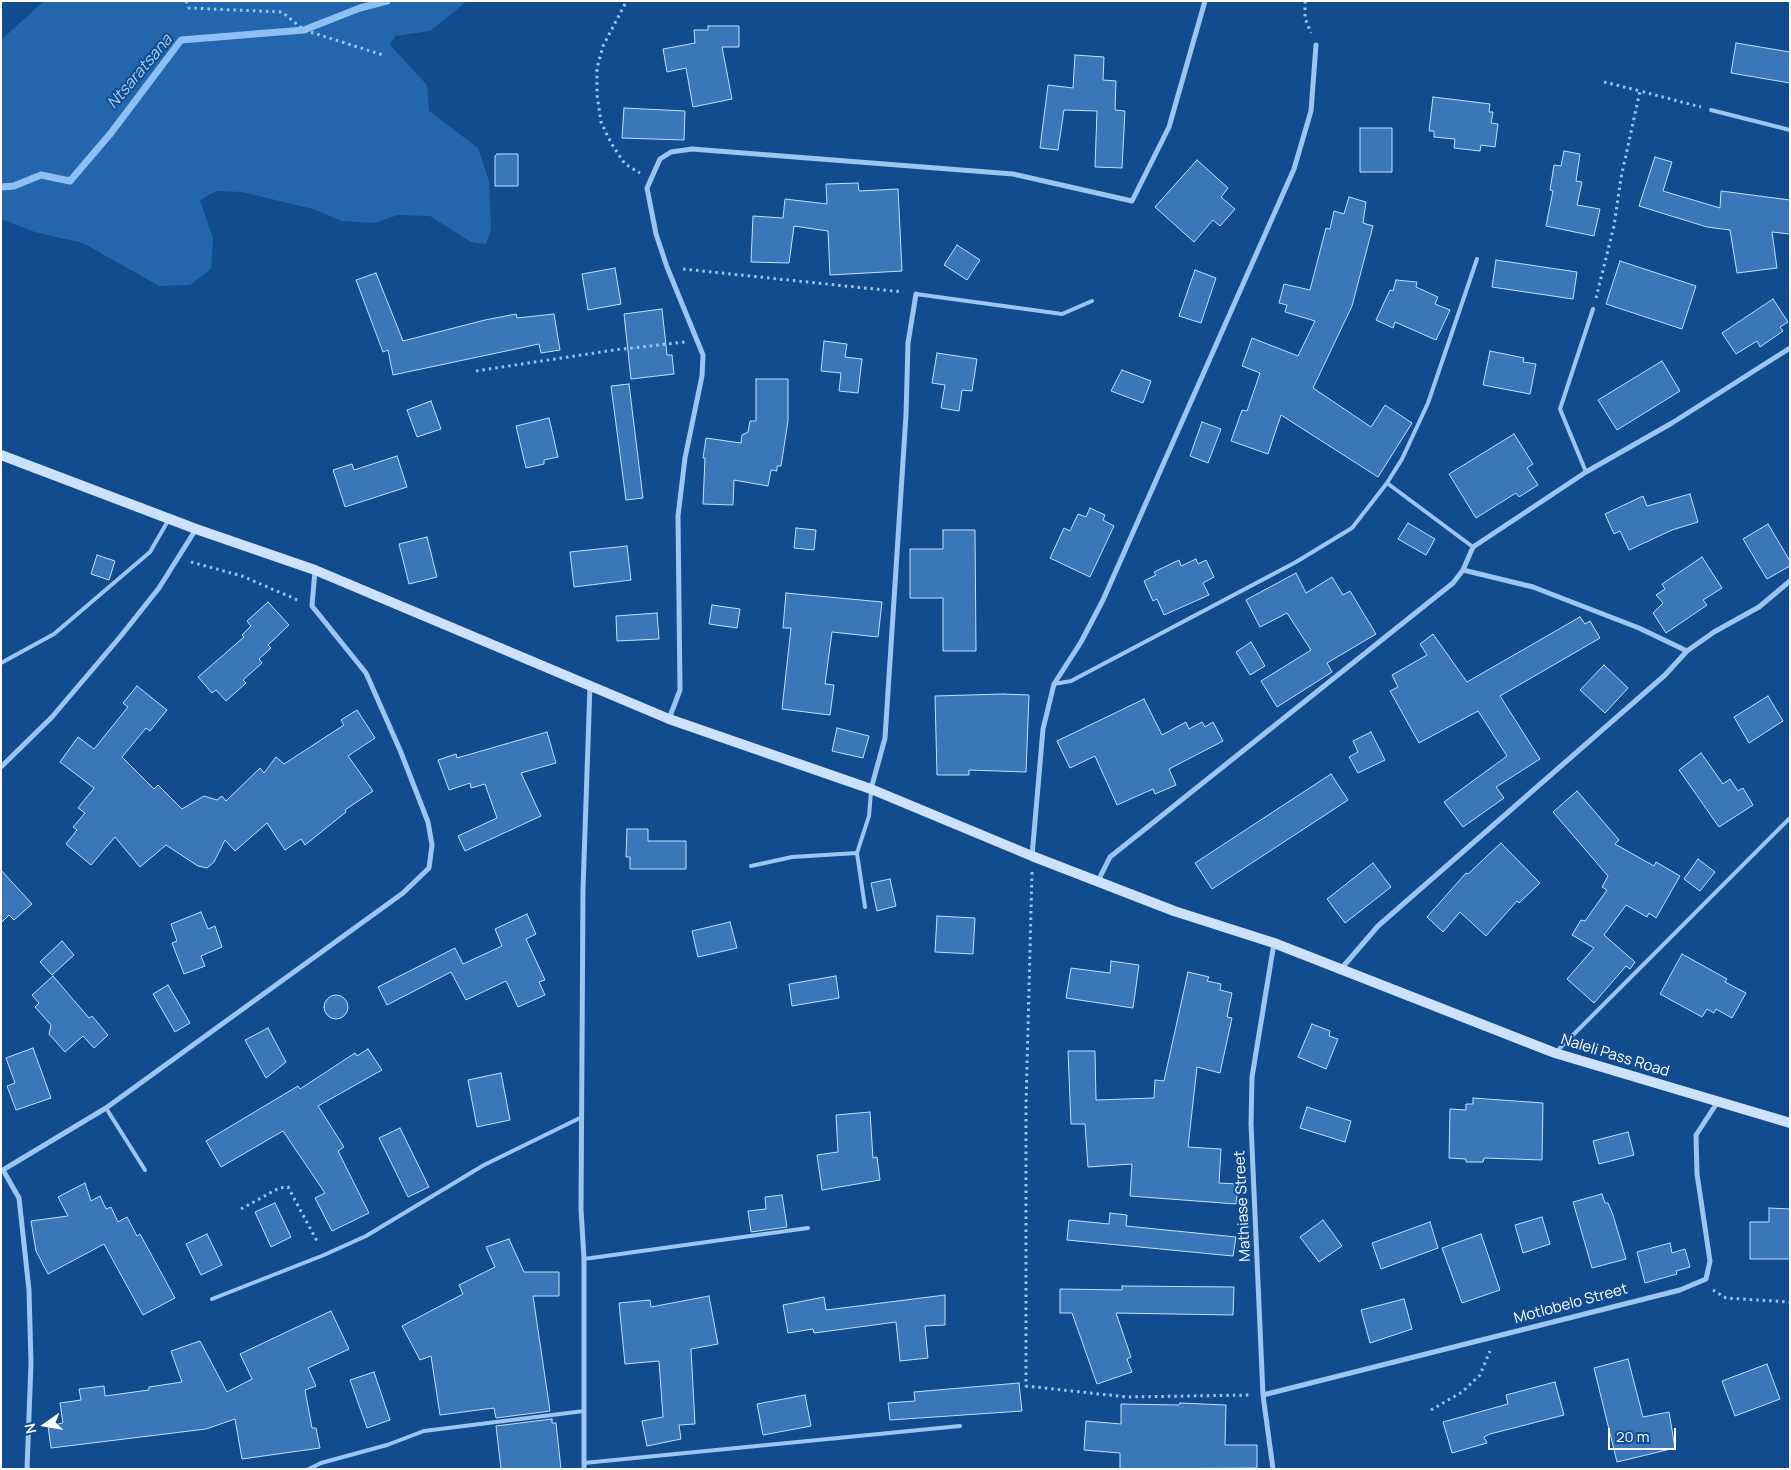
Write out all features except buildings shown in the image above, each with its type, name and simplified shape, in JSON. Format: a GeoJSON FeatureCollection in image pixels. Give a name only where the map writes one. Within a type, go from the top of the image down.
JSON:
{"type":"FeatureCollection","features":[{"type":"Feature","properties":{"kind":"main road","name":"Naleli Pass Road"},"geometry":{"type":"LineString","coordinates":[[1,455],[196,529],[315,570],[669,719],[871,789],[1032,856],[1174,911],[1274,943],[1555,1053],[1717,1103],[1790,1123]]}},
{"type":"Feature","properties":{"kind":"street"},"geometry":{"type":"LineString","coordinates":[[669,719],[680,690],[678,516],[685,458],[702,376],[704,356],[667,268],[656,234],[647,188],[660,158],[671,152],[692,149],[1013,174],[1132,201],[1169,126],[1206,1]]}},
{"type":"Feature","properties":{"kind":"street"},"geometry":{"type":"LineString","coordinates":[[1032,856],[1043,729],[1054,684],[1081,642],[1103,600],[1294,169],[1311,111],[1316,45]]}},
{"type":"Feature","properties":{"kind":"street"},"geometry":{"type":"LineString","coordinates":[[871,789],[885,738],[906,414],[908,343],[916,294]]}},
{"type":"Feature","properties":{"kind":"street"},"geometry":{"type":"LineString","coordinates":[[1098,881],[1110,857],[1453,582],[1463,570],[1473,547],[1586,472],[1672,423],[1790,348]]}},
{"type":"Feature","properties":{"kind":"street"},"geometry":{"type":"LineString","coordinates":[[1,767],[52,717],[120,637],[159,588],[196,529]]}},
{"type":"Feature","properties":{"kind":"street"},"geometry":{"type":"LineString","coordinates":[[28,1469],[31,1363],[29,1290],[20,1198],[2,1170],[106,1108],[403,893],[429,868],[432,846],[428,822],[400,750],[366,673],[312,606],[315,570]]}},
{"type":"Feature","properties":{"kind":"street"},"geometry":{"type":"LineString","coordinates":[[1463,570],[1533,586],[1640,628],[1688,651]]}},
{"type":"Feature","properties":{"kind":"street"},"geometry":{"type":"LineString","coordinates":[[1341,969],[1378,926],[1665,675],[1688,651],[1714,632],[1759,607],[1790,581]]}},
{"type":"Feature","properties":{"kind":"street"},"geometry":{"type":"LineString","coordinates":[[584,1466],[584,1260],[581,1209],[583,888],[590,685]]}},
{"type":"Feature","properties":{"kind":"street","name":"Mathiase Street"},"geometry":{"type":"LineString","coordinates":[[1272,1469],[1263,1395],[1251,1124],[1252,1087],[1274,943]]}},
{"type":"Feature","properties":{"kind":"street"},"geometry":{"type":"LineString","coordinates":[[1706,1279],[1710,1261],[1697,1174],[1696,1135],[1717,1103]]}},
{"type":"Feature","properties":{"kind":"street","name":"Motlobelo Street"},"geometry":{"type":"LineString","coordinates":[[1263,1395],[1680,1290],[1706,1279]]}},
{"type":"Feature","properties":{"kind":"lane"},"geometry":{"type":"LineString","coordinates":[[1711,110],[1790,130]]}},
{"type":"Feature","properties":{"kind":"lane"},"geometry":{"type":"LineString","coordinates":[[1054,684],[1071,681],[1352,528],[1387,483],[1402,459],[1428,403],[1477,259]]}},
{"type":"Feature","properties":{"kind":"lane"},"geometry":{"type":"LineString","coordinates":[[916,294],[1062,314],[1092,301]]}},
{"type":"Feature","properties":{"kind":"lane"},"geometry":{"type":"LineString","coordinates":[[1586,472],[1560,409],[1593,309]]}},
{"type":"Feature","properties":{"kind":"lane"},"geometry":{"type":"LineString","coordinates":[[1387,483],[1473,547]]}},
{"type":"Feature","properties":{"kind":"lane"},"geometry":{"type":"LineString","coordinates":[[1,663],[54,634],[150,552],[169,519]]}},
{"type":"Feature","properties":{"kind":"lane"},"geometry":{"type":"LineString","coordinates":[[865,907],[857,853],[869,816],[871,789]]}},
{"type":"Feature","properties":{"kind":"lane"},"geometry":{"type":"LineString","coordinates":[[1555,1053],[1790,818]]}},
{"type":"Feature","properties":{"kind":"lane"},"geometry":{"type":"LineString","coordinates":[[751,866],[792,858],[857,853]]}},
{"type":"Feature","properties":{"kind":"lane"},"geometry":{"type":"LineString","coordinates":[[106,1108],[145,1170]]}},
{"type":"Feature","properties":{"kind":"lane"},"geometry":{"type":"LineString","coordinates":[[212,1299],[324,1255],[366,1236],[484,1166],[582,1117]]}},
{"type":"Feature","properties":{"kind":"lane"},"geometry":{"type":"LineString","coordinates":[[584,1260],[808,1228]]}},
{"type":"Feature","properties":{"kind":"lane"},"geometry":{"type":"LineString","coordinates":[[309,1469],[321,1463],[388,1445],[424,1431],[584,1411]]}},
{"type":"Feature","properties":{"kind":"lane"},"geometry":{"type":"LineString","coordinates":[[584,1466],[960,1426]]}},
{"type":"Feature","properties":{"kind":"path"},"geometry":{"type":"LineString","coordinates":[[186,1],[189,8],[282,12],[304,30],[383,55]]}},
{"type":"Feature","properties":{"kind":"path"},"geometry":{"type":"LineString","coordinates":[[1306,1],[1306,18],[1316,45]]}},
{"type":"Feature","properties":{"kind":"path"},"geometry":{"type":"LineString","coordinates":[[625,4],[603,46],[597,68],[597,95],[602,122],[611,144],[626,164],[651,180]]}},
{"type":"Feature","properties":{"kind":"path"},"geometry":{"type":"LineString","coordinates":[[1604,82],[1711,110]]}},
{"type":"Feature","properties":{"kind":"path"},"geometry":{"type":"LineString","coordinates":[[1593,309],[1614,226],[1621,178],[1640,91]]}},
{"type":"Feature","properties":{"kind":"path"},"geometry":{"type":"LineString","coordinates":[[667,268],[916,294]]}},
{"type":"Feature","properties":{"kind":"path"},"geometry":{"type":"LineString","coordinates":[[476,371],[614,350],[698,341]]}},
{"type":"Feature","properties":{"kind":"path"},"geometry":{"type":"LineString","coordinates":[[177,559],[242,576],[312,606]]}},
{"type":"Feature","properties":{"kind":"path"},"geometry":{"type":"LineString","coordinates":[[1032,856],[1026,1105],[1026,1386],[1128,1397],[1263,1395]]}},
{"type":"Feature","properties":{"kind":"path"},"geometry":{"type":"LineString","coordinates":[[241,1209],[279,1188],[288,1187],[324,1255]]}},
{"type":"Feature","properties":{"kind":"path"},"geometry":{"type":"LineString","coordinates":[[1706,1279],[1713,1290],[1726,1298],[1790,1302]]}},
{"type":"Feature","properties":{"kind":"path"},"geometry":{"type":"LineString","coordinates":[[1431,1410],[1462,1392],[1480,1376],[1489,1356],[1491,1345],[1489,1338]]}},
{"type":"Feature","properties":{"kind":"shaded area"},"geometry":{"type":"Polygon","coordinates":[[[44,1],[467,1],[430,31],[395,36],[390,45],[427,85],[429,111],[478,148],[489,181],[491,230],[486,244],[471,242],[430,216],[398,215],[374,223],[342,221],[313,209],[242,192],[216,191],[200,200],[213,238],[211,269],[190,285],[159,286],[83,243],[35,232],[1,219],[1,40],[44,1]]]}},
{"type":"Feature","properties":{"kind":"waterway","name":"Ntsaratsana"},"geometry":{"type":"LineString","coordinates":[[1,187],[14,186],[41,175],[70,181],[111,133],[181,40],[304,30],[360,8],[387,1]]}}]}
